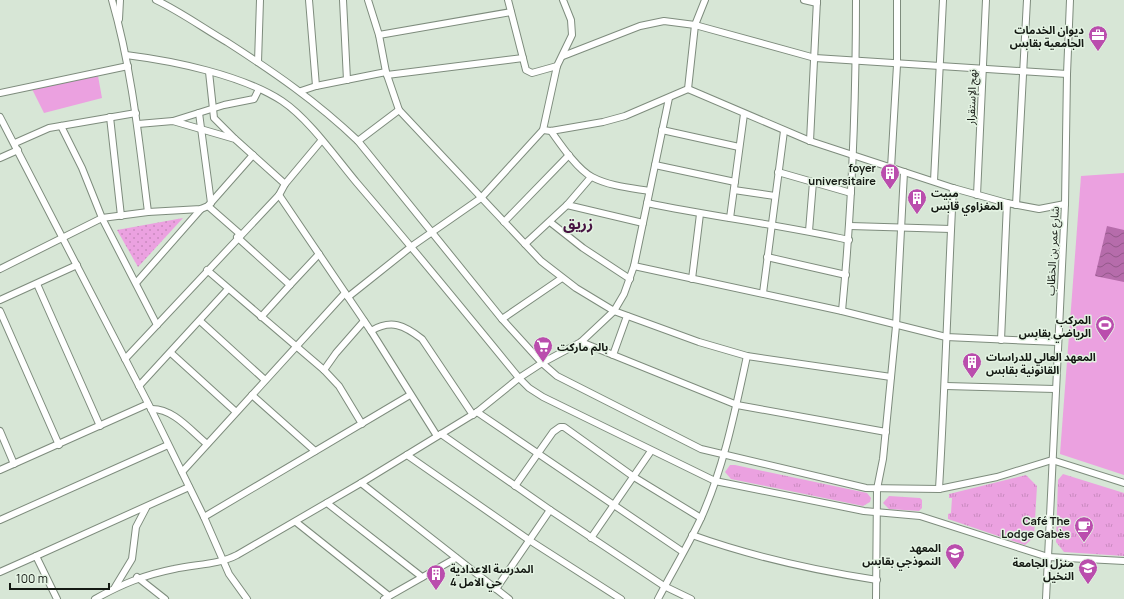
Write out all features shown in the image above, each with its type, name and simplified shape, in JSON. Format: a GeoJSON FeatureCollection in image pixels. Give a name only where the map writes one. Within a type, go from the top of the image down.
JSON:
{"type":"FeatureCollection","features":[{"type":"Feature","properties":{"kind":"street"},"geometry":{"type":"LineString","coordinates":[[112,0],[119,20],[138,124],[148,212]]}},
{"type":"Feature","properties":{"kind":"street"},"geometry":{"type":"LineString","coordinates":[[119,20],[120,0]]}},
{"type":"Feature","properties":{"kind":"street"},"geometry":{"type":"LineString","coordinates":[[156,0],[183,15],[258,62],[301,91],[358,141],[502,319],[542,363],[564,379],[701,449],[866,488],[877,489],[939,489],[997,477],[1052,460],[1124,483]]}},
{"type":"Feature","properties":{"kind":"street"},"geometry":{"type":"LineString","coordinates":[[258,62],[260,0]]}},
{"type":"Feature","properties":{"kind":"street"},"geometry":{"type":"LineString","coordinates":[[309,0],[316,86]]}},
{"type":"Feature","properties":{"kind":"street"},"geometry":{"type":"LineString","coordinates":[[343,0],[347,80]]}},
{"type":"Feature","properties":{"kind":"street"},"geometry":{"type":"LineString","coordinates":[[368,0],[379,35],[386,74],[399,110],[525,244],[562,278],[614,311],[670,332],[747,356],[891,378]]}},
{"type":"Feature","properties":{"kind":"street"},"geometry":{"type":"LineString","coordinates":[[508,0],[525,67],[529,72],[557,66]]}},
{"type":"Feature","properties":{"kind":"street"},"geometry":{"type":"LineString","coordinates":[[182,472],[295,347],[346,295],[412,246],[481,198],[543,130],[557,66],[569,44],[572,28],[563,0]]}},
{"type":"Feature","properties":{"kind":"street"},"geometry":{"type":"LineString","coordinates":[[688,89],[695,25],[705,0]]}},
{"type":"Feature","properties":{"kind":"street"},"geometry":{"type":"LineString","coordinates":[[804,0],[817,2],[810,141]]}},
{"type":"Feature","properties":{"kind":"street"},"geometry":{"type":"LineString","coordinates":[[842,311],[850,226],[856,62],[856,0]]}},
{"type":"Feature","properties":{"kind":"street"},"geometry":{"type":"LineString","coordinates":[[891,168],[897,65],[897,0]]}},
{"type":"Feature","properties":{"kind":"street"},"geometry":{"type":"LineString","coordinates":[[934,181],[943,0]]}},
{"type":"Feature","properties":{"kind":"street","name":"نهج الإستقرار"},"geometry":{"type":"LineString","coordinates":[[977,195],[986,0]]}},
{"type":"Feature","properties":{"kind":"street"},"geometry":{"type":"LineString","coordinates":[[1016,205],[1027,0]]}},
{"type":"Feature","properties":{"kind":"street","name":"شارع عمر بن الخطّاب"},"geometry":{"type":"LineString","coordinates":[[1046,599],[1065,204],[1070,0]]}},
{"type":"Feature","properties":{"kind":"street"},"geometry":{"type":"LineString","coordinates":[[379,35],[511,12]]}},
{"type":"Feature","properties":{"kind":"street"},"geometry":{"type":"LineString","coordinates":[[563,56],[652,22],[676,22],[695,25],[815,58],[897,65],[1067,74]]}},
{"type":"Feature","properties":{"kind":"street"},"geometry":{"type":"LineString","coordinates":[[126,55],[157,59],[209,72],[259,89],[289,107],[321,141],[412,246],[519,378],[529,388],[543,398],[715,482],[877,514],[920,516],[1048,557],[1124,561]]}},
{"type":"Feature","properties":{"kind":"street"},"geometry":{"type":"LineString","coordinates":[[301,91],[316,86],[386,74],[523,58]]}},
{"type":"Feature","properties":{"kind":"street"},"geometry":{"type":"LineString","coordinates":[[0,93],[128,66]]}},
{"type":"Feature","properties":{"kind":"street"},"geometry":{"type":"LineString","coordinates":[[209,72],[213,108],[217,122],[285,184]]}},
{"type":"Feature","properties":{"kind":"street"},"geometry":{"type":"LineString","coordinates":[[138,124],[173,121],[213,108],[254,100],[259,89]]}},
{"type":"Feature","properties":{"kind":"street"},"geometry":{"type":"LineString","coordinates":[[543,130],[551,131],[603,122],[669,98],[688,89],[810,141],[953,188],[1006,203],[1039,209],[1065,204]]}},
{"type":"Feature","properties":{"kind":"street"},"geometry":{"type":"LineString","coordinates":[[94,599],[137,577],[175,568],[224,562],[361,484],[475,414],[519,378],[542,363],[581,342],[614,311],[630,279],[669,98]]}},
{"type":"Feature","properties":{"kind":"street"},"geometry":{"type":"LineString","coordinates":[[358,141],[399,110]]}},
{"type":"Feature","properties":{"kind":"street"},"geometry":{"type":"LineString","coordinates":[[15,143],[49,128],[136,113]]}},
{"type":"Feature","properties":{"kind":"street"},"geometry":{"type":"LineString","coordinates":[[199,113],[210,204],[239,236],[290,285]]}},
{"type":"Feature","properties":{"kind":"street"},"geometry":{"type":"LineString","coordinates":[[730,218],[744,114]]}},
{"type":"Feature","properties":{"kind":"street"},"geometry":{"type":"LineString","coordinates":[[0,116],[139,386],[204,517],[229,574],[247,599]]}},
{"type":"Feature","properties":{"kind":"street"},"geometry":{"type":"LineString","coordinates":[[110,117],[121,216]]}},
{"type":"Feature","properties":{"kind":"street"},"geometry":{"type":"LineString","coordinates":[[173,121],[235,139]]}},
{"type":"Feature","properties":{"kind":"street"},"geometry":{"type":"LineString","coordinates":[[61,126],[82,168],[102,218],[157,325]]}},
{"type":"Feature","properties":{"kind":"street"},"geometry":{"type":"LineString","coordinates":[[662,130],[739,147]]}},
{"type":"Feature","properties":{"kind":"street"},"geometry":{"type":"LineString","coordinates":[[551,131],[569,155],[592,177],[649,191]]}},
{"type":"Feature","properties":{"kind":"street"},"geometry":{"type":"LineString","coordinates":[[763,293],[784,131]]}},
{"type":"Feature","properties":{"kind":"street"},"geometry":{"type":"LineString","coordinates":[[125,359],[279,194],[285,184],[321,141]]}},
{"type":"Feature","properties":{"kind":"street"},"geometry":{"type":"LineString","coordinates":[[0,158],[18,150]]}},
{"type":"Feature","properties":{"kind":"street"},"geometry":{"type":"LineString","coordinates":[[136,283],[202,209],[210,204],[253,155]]}},
{"type":"Feature","properties":{"kind":"street"},"geometry":{"type":"LineString","coordinates":[[504,222],[569,155]]}},
{"type":"Feature","properties":{"kind":"street"},"geometry":{"type":"LineString","coordinates":[[655,165],[734,182]]}},
{"type":"Feature","properties":{"kind":"street"},"geometry":{"type":"LineString","coordinates":[[778,172],[851,193]]}},
{"type":"Feature","properties":{"kind":"street"},"geometry":{"type":"LineString","coordinates":[[876,599],[877,489],[883,459],[896,326],[904,172]]}},
{"type":"Feature","properties":{"kind":"street"},"geometry":{"type":"LineString","coordinates":[[525,244],[567,205],[592,177]]}},
{"type":"Feature","properties":{"kind":"street"},"geometry":{"type":"LineString","coordinates":[[809,231],[813,182]]}},
{"type":"Feature","properties":{"kind":"street"},"geometry":{"type":"LineString","coordinates":[[939,489],[946,386],[946,338],[953,188]]}},
{"type":"Feature","properties":{"kind":"street"},"geometry":{"type":"LineString","coordinates":[[734,190],[775,196]]}},
{"type":"Feature","properties":{"kind":"street"},"geometry":{"type":"LineString","coordinates":[[279,194],[371,331],[410,395],[439,435],[664,586],[691,599]]}},
{"type":"Feature","properties":{"kind":"street"},"geometry":{"type":"LineString","coordinates":[[647,203],[700,214],[809,231],[849,240]]}},
{"type":"Feature","properties":{"kind":"street"},"geometry":{"type":"LineString","coordinates":[[1001,340],[1006,203]]}},
{"type":"Feature","properties":{"kind":"street"},"geometry":{"type":"LineString","coordinates":[[567,205],[643,223]]}},
{"type":"Feature","properties":{"kind":"street"},"geometry":{"type":"LineString","coordinates":[[0,269],[61,237],[102,218],[148,212],[202,209]]}},
{"type":"Feature","properties":{"kind":"street"},"geometry":{"type":"LineString","coordinates":[[692,279],[700,214]]}},
{"type":"Feature","properties":{"kind":"street"},"geometry":{"type":"LineString","coordinates":[[550,222],[583,248],[630,279]]}},
{"type":"Feature","properties":{"kind":"street"},"geometry":{"type":"LineString","coordinates":[[850,226],[951,229]]}},
{"type":"Feature","properties":{"kind":"street"},"geometry":{"type":"LineString","coordinates":[[261,317],[319,254]]}},
{"type":"Feature","properties":{"kind":"street"},"geometry":{"type":"LineString","coordinates":[[767,257],[846,275]]}},
{"type":"Feature","properties":{"kind":"street"},"geometry":{"type":"LineString","coordinates":[[0,300],[77,265]]}},
{"type":"Feature","properties":{"kind":"street"},"geometry":{"type":"LineString","coordinates":[[634,266],[842,311],[946,338],[1058,342]]}},
{"type":"Feature","properties":{"kind":"street"},"geometry":{"type":"LineString","coordinates":[[207,270],[295,347],[324,370],[339,386],[362,424]]}},
{"type":"Feature","properties":{"kind":"street"},"geometry":{"type":"LineString","coordinates":[[502,319],[562,278]]}},
{"type":"Feature","properties":{"kind":"street"},"geometry":{"type":"LineString","coordinates":[[37,284],[100,426]]}},
{"type":"Feature","properties":{"kind":"street"},"geometry":{"type":"LineString","coordinates":[[139,386],[228,289]]}},
{"type":"Feature","properties":{"kind":"street"},"geometry":{"type":"LineString","coordinates":[[0,312],[59,445]]}},
{"type":"Feature","properties":{"kind":"street"},"geometry":{"type":"LineString","coordinates":[[613,355],[627,316]]}},
{"type":"Feature","properties":{"kind":"street"},"geometry":{"type":"LineString","coordinates":[[200,321],[265,380]]}},
{"type":"Feature","properties":{"kind":"street"},"geometry":{"type":"LineString","coordinates":[[324,370],[339,349],[364,321]]}},
{"type":"Feature","properties":{"kind":"street"},"geometry":{"type":"LineString","coordinates":[[371,331],[381,325],[392,324],[412,331],[422,339],[475,414],[683,552]]}},
{"type":"Feature","properties":{"kind":"street"},"geometry":{"type":"LineString","coordinates":[[581,342],[737,405],[886,432]]}},
{"type":"Feature","properties":{"kind":"street"},"geometry":{"type":"LineString","coordinates":[[171,352],[236,412]]}},
{"type":"Feature","properties":{"kind":"street"},"geometry":{"type":"LineString","coordinates":[[658,599],[701,518],[715,482],[737,405],[747,356]]}},
{"type":"Feature","properties":{"kind":"street"},"geometry":{"type":"LineString","coordinates":[[946,386],[1055,390]]}},
{"type":"Feature","properties":{"kind":"street"},"geometry":{"type":"LineString","coordinates":[[252,395],[315,451]]}},
{"type":"Feature","properties":{"kind":"street"},"geometry":{"type":"LineString","coordinates":[[204,517],[410,395]]}},
{"type":"Feature","properties":{"kind":"street"},"geometry":{"type":"LineString","coordinates":[[0,470],[100,426],[149,407],[158,409],[173,416],[207,444]]}},
{"type":"Feature","properties":{"kind":"street"},"geometry":{"type":"LineString","coordinates":[[515,486],[536,454],[556,428],[564,428],[634,477],[701,518]]}},
{"type":"Feature","properties":{"kind":"street"},"geometry":{"type":"LineString","coordinates":[[0,431],[14,464]]}},
{"type":"Feature","properties":{"kind":"street"},"geometry":{"type":"LineString","coordinates":[[0,520],[168,445]]}},
{"type":"Feature","properties":{"kind":"street"},"geometry":{"type":"LineString","coordinates":[[591,538],[651,451]]}},
{"type":"Feature","properties":{"kind":"street"},"geometry":{"type":"LineString","coordinates":[[407,455],[529,540],[621,599]]}},
{"type":"Feature","properties":{"kind":"street"},"geometry":{"type":"LineString","coordinates":[[361,484],[509,599]]}},
{"type":"Feature","properties":{"kind":"street"},"geometry":{"type":"LineString","coordinates":[[0,572],[146,508],[189,487]]}},
{"type":"Feature","properties":{"kind":"street"},"geometry":{"type":"LineString","coordinates":[[327,503],[422,577]]}},
{"type":"Feature","properties":{"kind":"street"},"geometry":{"type":"LineString","coordinates":[[114,588],[132,559],[136,528],[146,508]]}},
{"type":"Feature","properties":{"kind":"street"},"geometry":{"type":"LineString","coordinates":[[496,589],[550,510]]}},
{"type":"Feature","properties":{"kind":"street"},"geometry":{"type":"LineString","coordinates":[[296,522],[386,597],[456,558]]}},
{"type":"Feature","properties":{"kind":"street"},"geometry":{"type":"LineString","coordinates":[[692,535],[728,548],[776,562],[819,571],[877,580]]}},
{"type":"Feature","properties":{"kind":"street"},"geometry":{"type":"LineString","coordinates":[[36,556],[57,599]]}},
{"type":"Feature","properties":{"kind":"street"},"geometry":{"type":"LineString","coordinates":[[137,577],[165,599]]}},
{"type":"Feature","properties":{"kind":"green space"},"geometry":{"type":"Polygon","coordinates":[[[98,76],[102,98],[44,113],[32,89],[39,86],[98,76]]]}},
{"type":"Feature","properties":{"kind":"green space"},"geometry":{"type":"Polygon","coordinates":[[[1124,173],[1124,475],[1060,454],[1081,176],[1124,173]]]}},
{"type":"Feature","properties":{"kind":"green space"},"geometry":{"type":"Polygon","coordinates":[[[183,218],[138,267],[117,230],[183,218]]]}},
{"type":"Feature","properties":{"kind":"green space"},"geometry":{"type":"Polygon","coordinates":[[[730,465],[867,493],[871,498],[870,502],[863,506],[731,479],[725,472],[730,465]]]}},
{"type":"Feature","properties":{"kind":"green space"},"geometry":{"type":"Polygon","coordinates":[[[1063,474],[1124,493],[1124,556],[1064,552],[1056,542],[1058,480],[1063,474]]]}},
{"type":"Feature","properties":{"kind":"green space"},"geometry":{"type":"Polygon","coordinates":[[[1026,475],[1037,486],[1034,537],[1025,545],[948,519],[948,514],[951,513],[952,498],[949,498],[949,494],[1026,475]]]}},
{"type":"Feature","properties":{"kind":"green space"},"geometry":{"type":"Polygon","coordinates":[[[889,496],[920,498],[922,500],[922,508],[919,511],[889,509],[883,503],[889,496]]]}},
{"type":"Feature","properties":{"kind":"water"},"geometry":{"type":"Polygon","coordinates":[[[1107,226],[1124,230],[1124,282],[1095,276],[1107,226]]]}},
{"type":"Feature","properties":{"kind":"place","name":"ديوان الخدمات الجامعية بقابس"},"geometry":{"type":"Point","coordinates":[1098,52]}},
{"type":"Feature","properties":{"kind":"place","name":"foyer universitaire"},"geometry":{"type":"Point","coordinates":[890,190]}},
{"type":"Feature","properties":{"kind":"place","name":"مبيت المغزاوي قابس"},"geometry":{"type":"Point","coordinates":[917,215]}},
{"type":"Feature","properties":{"kind":"place","name":"المركب الرياضي بقابس"},"geometry":{"type":"Point","coordinates":[1105,342]}},
{"type":"Feature","properties":{"kind":"place","name":"بالم ماركت"},"geometry":{"type":"Point","coordinates":[543,363]}},
{"type":"Feature","properties":{"kind":"place","name":"المعهد العالي للدراسات القانونية بقابس"},"geometry":{"type":"Point","coordinates":[972,379]}},
{"type":"Feature","properties":{"kind":"place","name":"Café The Lodge Gabès"},"geometry":{"type":"Point","coordinates":[1084,543]}},
{"type":"Feature","properties":{"kind":"place","name":"المعهد النموذجي بقابس"},"geometry":{"type":"Point","coordinates":[955,570]}},
{"type":"Feature","properties":{"kind":"place","name":"منزل الجامعة النخيل"},"geometry":{"type":"Point","coordinates":[1088,585]}},
{"type":"Feature","properties":{"kind":"place","name":"المدرسة الاعدادية حي الامل 4"},"geometry":{"type":"Point","coordinates":[436,591]}},
{"type":"Feature","properties":{"kind":"district","name":"زريق"},"geometry":{"type":"Point","coordinates":[578,223]}}]}
